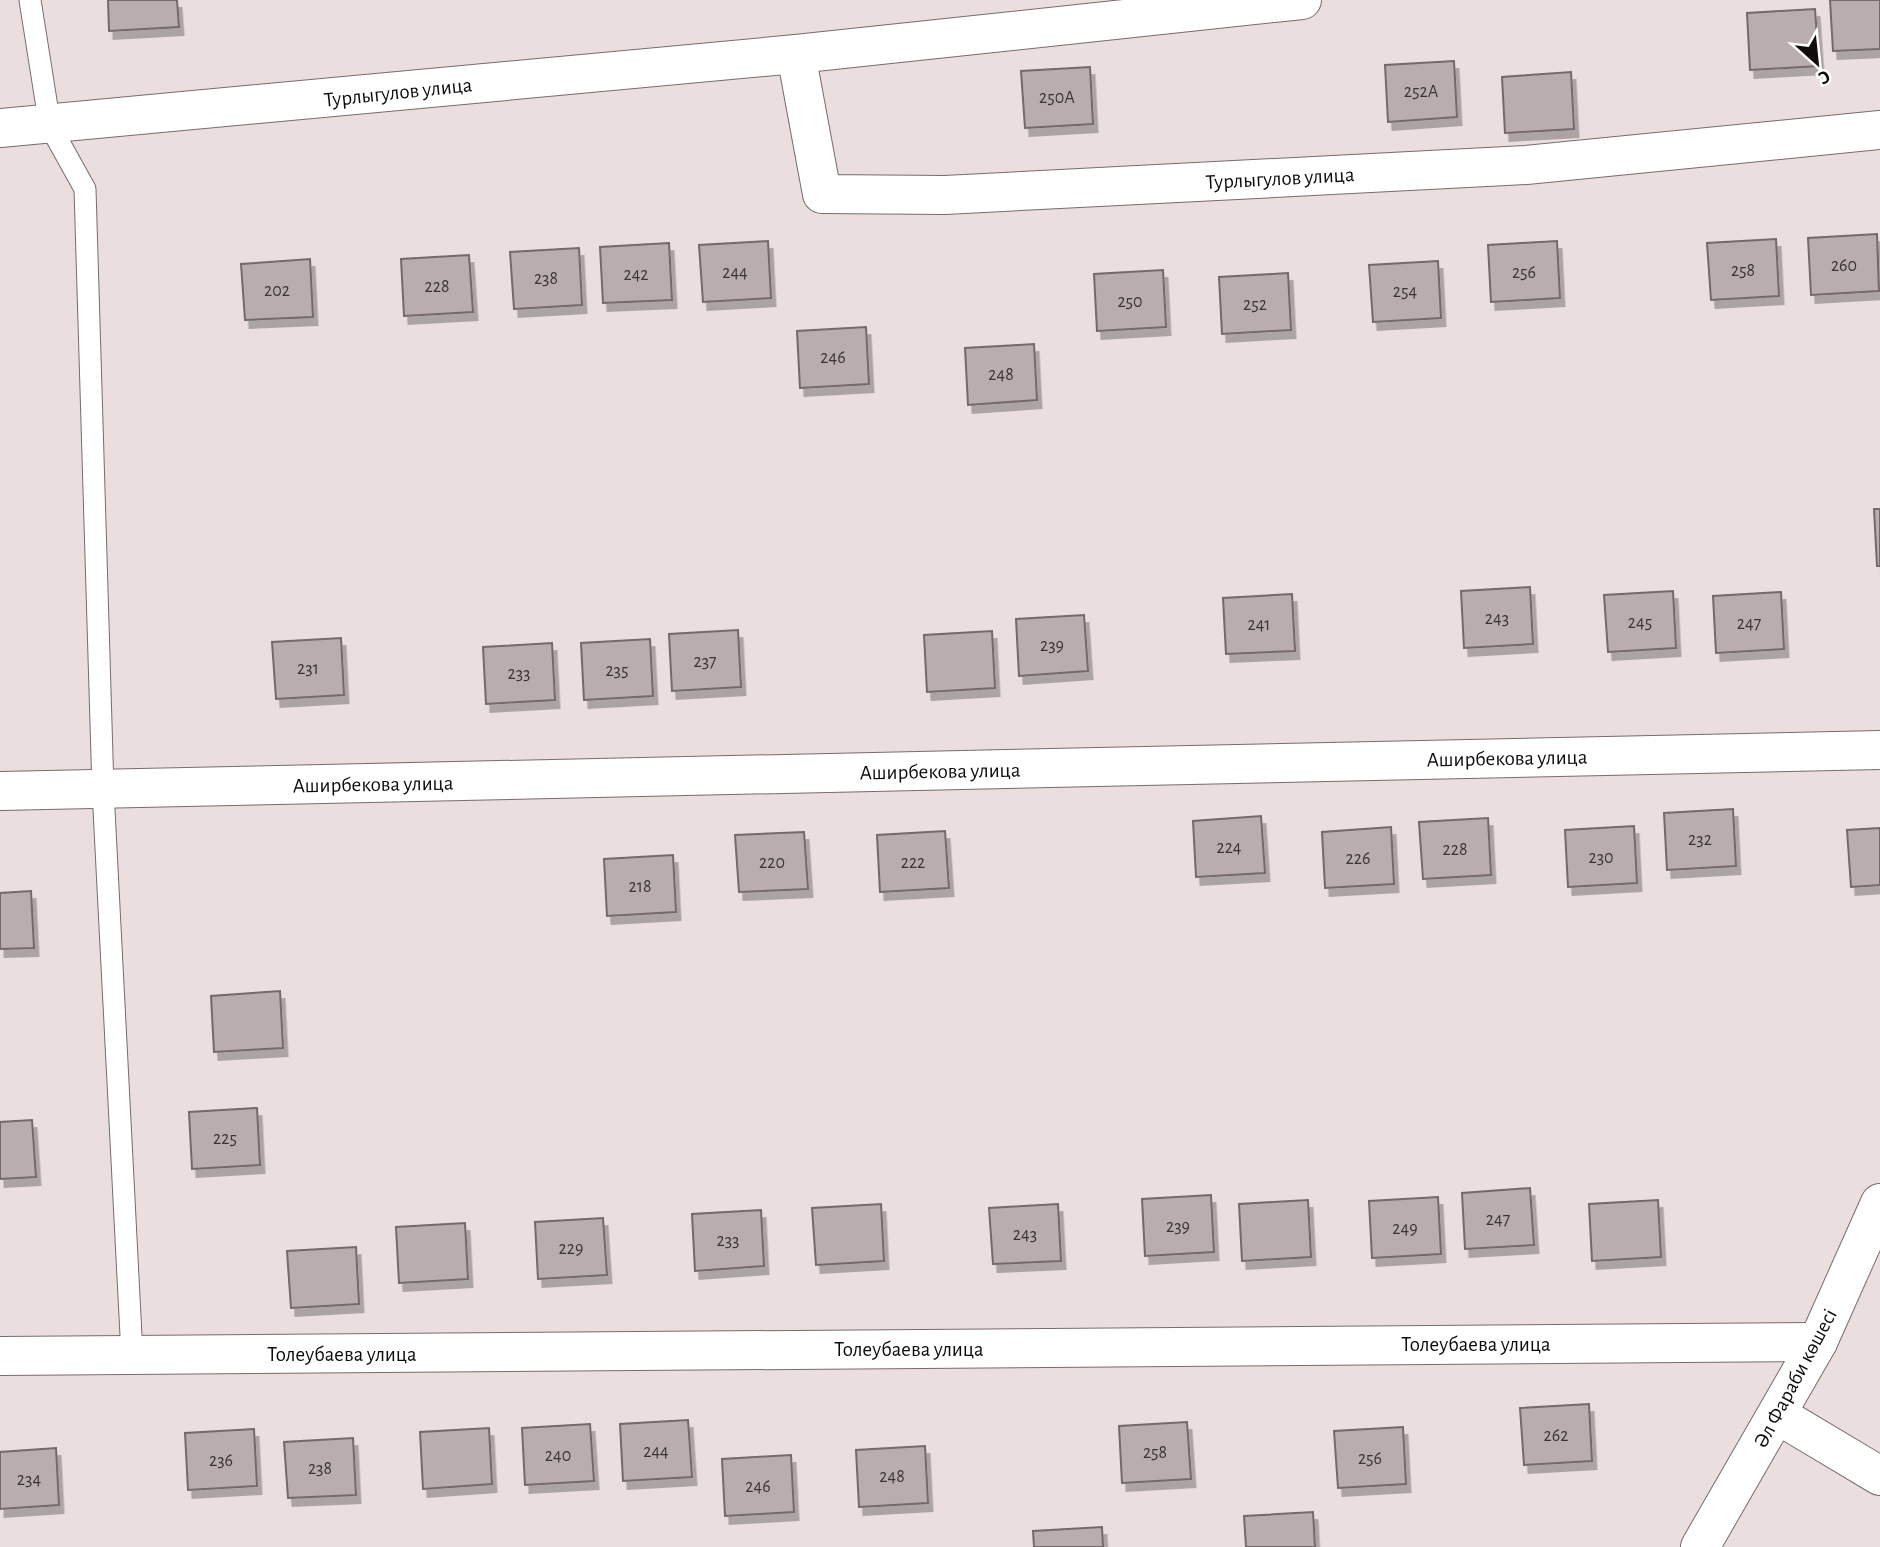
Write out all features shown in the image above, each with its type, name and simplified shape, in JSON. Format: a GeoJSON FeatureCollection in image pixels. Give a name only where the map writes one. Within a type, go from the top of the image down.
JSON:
{"type":"FeatureCollection","features":[{"type":"Feature","properties":{"kind":"street","name":"Турлыгулов улица"},"geometry":{"type":"LineString","coordinates":[[0,128],[50,126],[796,54],[1302,0]]}},
{"type":"Feature","properties":{"kind":"street","name":"Турлыгулов улица"},"geometry":{"type":"LineString","coordinates":[[796,54],[822,194],[945,195],[1526,165],[1880,130]]}},
{"type":"Feature","properties":{"kind":"street","name":"Аширбекова улица"},"geometry":{"type":"LineString","coordinates":[[0,791],[1880,750]]}},
{"type":"Feature","properties":{"kind":"street","name":"Әл Фараби көшесі"},"geometry":{"type":"LineString","coordinates":[[1700,1547],[1818,1342],[1880,1203]]}},
{"type":"Feature","properties":{"kind":"street","name":"Толеубаева улица"},"geometry":{"type":"LineString","coordinates":[[0,1356],[1818,1342]]}},
{"type":"Feature","properties":{"kind":"street"},"geometry":{"type":"LineString","coordinates":[[1778,1415],[1880,1476]]}},
{"type":"Feature","properties":{"kind":"lane"},"geometry":{"type":"LineString","coordinates":[[30,0],[50,126],[85,189],[103,790],[131,1355]]}},
{"type":"Feature","properties":{"kind":"building"},"geometry":{"type":"Polygon","coordinates":[[[108,0],[177,0],[179,27],[109,31],[108,0]]]}},
{"type":"Feature","properties":{"kind":"building"},"geometry":{"type":"Polygon","coordinates":[[[1830,0],[1880,0],[1880,49],[1833,51],[1830,0]]]}},
{"type":"Feature","properties":{"kind":"building"},"geometry":{"type":"Polygon","coordinates":[[[1815,9],[1819,66],[1750,70],[1747,13],[1815,9]]]}},
{"type":"Feature","properties":{"kind":"building"},"geometry":{"type":"Polygon","coordinates":[[[1454,61],[1457,117],[1388,122],[1385,65],[1454,61]]]}},
{"type":"Feature","properties":{"kind":"building"},"geometry":{"type":"Polygon","coordinates":[[[1090,67],[1093,124],[1025,128],[1021,71],[1090,67]]]}},
{"type":"Feature","properties":{"kind":"building"},"geometry":{"type":"Polygon","coordinates":[[[1571,72],[1574,129],[1505,133],[1502,77],[1571,72]]]}},
{"type":"Feature","properties":{"kind":"building"},"geometry":{"type":"Polygon","coordinates":[[[1877,234],[1879,291],[1811,295],[1808,238],[1877,234]]]}},
{"type":"Feature","properties":{"kind":"building"},"geometry":{"type":"Polygon","coordinates":[[[1776,239],[1779,296],[1711,300],[1707,243],[1776,239]]]}},
{"type":"Feature","properties":{"kind":"building"},"geometry":{"type":"Polygon","coordinates":[[[768,241],[771,298],[703,302],[699,245],[768,241]]]}},
{"type":"Feature","properties":{"kind":"building"},"geometry":{"type":"Polygon","coordinates":[[[1557,241],[1560,298],[1491,302],[1488,245],[1557,241]]]}},
{"type":"Feature","properties":{"kind":"building"},"geometry":{"type":"Polygon","coordinates":[[[669,243],[672,300],[603,303],[600,247],[669,243]]]}},
{"type":"Feature","properties":{"kind":"building"},"geometry":{"type":"Polygon","coordinates":[[[579,248],[582,305],[514,309],[510,252],[579,248]]]}},
{"type":"Feature","properties":{"kind":"building"},"geometry":{"type":"Polygon","coordinates":[[[469,255],[473,312],[404,316],[401,259],[469,255]]]}},
{"type":"Feature","properties":{"kind":"building"},"geometry":{"type":"Polygon","coordinates":[[[310,259],[313,317],[245,320],[241,264],[310,259]]]}},
{"type":"Feature","properties":{"kind":"building"},"geometry":{"type":"Polygon","coordinates":[[[1438,261],[1441,318],[1373,322],[1369,265],[1438,261]]]}},
{"type":"Feature","properties":{"kind":"building"},"geometry":{"type":"Polygon","coordinates":[[[1163,270],[1166,327],[1097,331],[1094,274],[1163,270]]]}},
{"type":"Feature","properties":{"kind":"building"},"geometry":{"type":"Polygon","coordinates":[[[1288,273],[1291,330],[1222,334],[1219,277],[1288,273]]]}},
{"type":"Feature","properties":{"kind":"building"},"geometry":{"type":"Polygon","coordinates":[[[866,327],[869,384],[800,388],[797,331],[866,327]]]}},
{"type":"Feature","properties":{"kind":"building"},"geometry":{"type":"Polygon","coordinates":[[[1034,344],[1037,400],[968,405],[965,348],[1034,344]]]}},
{"type":"Feature","properties":{"kind":"building"},"geometry":{"type":"Polygon","coordinates":[[[1874,509],[1880,509],[1880,566],[1877,566],[1874,509]]]}},
{"type":"Feature","properties":{"kind":"building"},"geometry":{"type":"Polygon","coordinates":[[[1530,587],[1533,644],[1464,648],[1461,591],[1530,587]]]}},
{"type":"Feature","properties":{"kind":"building"},"geometry":{"type":"Polygon","coordinates":[[[1673,591],[1676,648],[1608,652],[1604,595],[1673,591]]]}},
{"type":"Feature","properties":{"kind":"building"},"geometry":{"type":"Polygon","coordinates":[[[1781,592],[1784,649],[1716,653],[1713,596],[1781,592]]]}},
{"type":"Feature","properties":{"kind":"building"},"geometry":{"type":"Polygon","coordinates":[[[1292,594],[1295,651],[1226,654],[1223,598],[1292,594]]]}},
{"type":"Feature","properties":{"kind":"building"},"geometry":{"type":"Polygon","coordinates":[[[1084,615],[1088,671],[1019,676],[1016,619],[1084,615]]]}},
{"type":"Feature","properties":{"kind":"building"},"geometry":{"type":"Polygon","coordinates":[[[738,630],[741,687],[672,691],[669,634],[738,630]]]}},
{"type":"Feature","properties":{"kind":"building"},"geometry":{"type":"Polygon","coordinates":[[[992,631],[995,688],[927,692],[924,635],[992,631]]]}},
{"type":"Feature","properties":{"kind":"building"},"geometry":{"type":"Polygon","coordinates":[[[341,638],[344,695],[276,699],[272,642],[341,638]]]}},
{"type":"Feature","properties":{"kind":"building"},"geometry":{"type":"Polygon","coordinates":[[[650,639],[653,696],[584,700],[581,643],[650,639]]]}},
{"type":"Feature","properties":{"kind":"building"},"geometry":{"type":"Polygon","coordinates":[[[552,643],[555,700],[486,704],[483,647],[552,643]]]}},
{"type":"Feature","properties":{"kind":"building"},"geometry":{"type":"Polygon","coordinates":[[[1733,809],[1736,866],[1667,870],[1664,813],[1733,809]]]}},
{"type":"Feature","properties":{"kind":"building"},"geometry":{"type":"Polygon","coordinates":[[[1261,816],[1265,873],[1196,877],[1193,821],[1261,816]]]}},
{"type":"Feature","properties":{"kind":"building"},"geometry":{"type":"Polygon","coordinates":[[[1488,818],[1491,875],[1423,879],[1419,822],[1488,818]]]}},
{"type":"Feature","properties":{"kind":"building"},"geometry":{"type":"Polygon","coordinates":[[[1634,826],[1637,883],[1568,887],[1565,830],[1634,826]]]}},
{"type":"Feature","properties":{"kind":"building"},"geometry":{"type":"Polygon","coordinates":[[[1391,827],[1394,884],[1325,888],[1322,832],[1391,827]]]}},
{"type":"Feature","properties":{"kind":"building"},"geometry":{"type":"Polygon","coordinates":[[[1880,828],[1880,885],[1851,887],[1847,830],[1880,828]]]}},
{"type":"Feature","properties":{"kind":"building"},"geometry":{"type":"Polygon","coordinates":[[[945,831],[949,888],[880,892],[877,835],[945,831]]]}},
{"type":"Feature","properties":{"kind":"building"},"geometry":{"type":"Polygon","coordinates":[[[804,832],[808,889],[739,892],[735,835],[804,832]]]}},
{"type":"Feature","properties":{"kind":"building"},"geometry":{"type":"Polygon","coordinates":[[[673,855],[676,912],[607,916],[604,859],[673,855]]]}},
{"type":"Feature","properties":{"kind":"building"},"geometry":{"type":"Polygon","coordinates":[[[31,891],[34,948],[0,949],[0,893],[31,891]]]}},
{"type":"Feature","properties":{"kind":"building"},"geometry":{"type":"Polygon","coordinates":[[[280,991],[283,1048],[214,1052],[211,996],[280,991]]]}},
{"type":"Feature","properties":{"kind":"building"},"geometry":{"type":"Polygon","coordinates":[[[257,1108],[260,1165],[192,1169],[189,1112],[257,1108]]]}},
{"type":"Feature","properties":{"kind":"building"},"geometry":{"type":"Polygon","coordinates":[[[32,1120],[36,1177],[0,1179],[0,1122],[32,1120]]]}},
{"type":"Feature","properties":{"kind":"building"},"geometry":{"type":"Polygon","coordinates":[[[1530,1188],[1534,1245],[1465,1249],[1462,1193],[1530,1188]]]}},
{"type":"Feature","properties":{"kind":"building"},"geometry":{"type":"Polygon","coordinates":[[[1211,1195],[1214,1252],[1145,1256],[1142,1199],[1211,1195]]]}},
{"type":"Feature","properties":{"kind":"building"},"geometry":{"type":"Polygon","coordinates":[[[1438,1197],[1441,1254],[1372,1258],[1369,1201],[1438,1197]]]}},
{"type":"Feature","properties":{"kind":"building"},"geometry":{"type":"Polygon","coordinates":[[[1308,1200],[1311,1257],[1242,1261],[1239,1204],[1308,1200]]]}},
{"type":"Feature","properties":{"kind":"building"},"geometry":{"type":"Polygon","coordinates":[[[1658,1200],[1661,1257],[1592,1261],[1589,1204],[1658,1200]]]}},
{"type":"Feature","properties":{"kind":"building"},"geometry":{"type":"Polygon","coordinates":[[[881,1204],[884,1261],[816,1265],[812,1208],[881,1204]]]}},
{"type":"Feature","properties":{"kind":"building"},"geometry":{"type":"Polygon","coordinates":[[[1058,1204],[1061,1261],[993,1264],[989,1208],[1058,1204]]]}},
{"type":"Feature","properties":{"kind":"building"},"geometry":{"type":"Polygon","coordinates":[[[761,1210],[764,1266],[695,1271],[692,1214],[761,1210]]]}},
{"type":"Feature","properties":{"kind":"building"},"geometry":{"type":"Polygon","coordinates":[[[603,1218],[607,1275],[538,1279],[535,1222],[603,1218]]]}},
{"type":"Feature","properties":{"kind":"building"},"geometry":{"type":"Polygon","coordinates":[[[465,1223],[468,1279],[399,1283],[396,1227],[465,1223]]]}},
{"type":"Feature","properties":{"kind":"building"},"geometry":{"type":"Polygon","coordinates":[[[356,1247],[359,1304],[291,1308],[287,1251],[356,1247]]]}},
{"type":"Feature","properties":{"kind":"building"},"geometry":{"type":"Polygon","coordinates":[[[1589,1404],[1592,1461],[1524,1465],[1520,1408],[1589,1404]]]}},
{"type":"Feature","properties":{"kind":"building"},"geometry":{"type":"Polygon","coordinates":[[[688,1420],[692,1477],[623,1481],[620,1424],[688,1420]]]}},
{"type":"Feature","properties":{"kind":"building"},"geometry":{"type":"Polygon","coordinates":[[[1187,1422],[1191,1479],[1122,1483],[1119,1426],[1187,1422]]]}},
{"type":"Feature","properties":{"kind":"building"},"geometry":{"type":"Polygon","coordinates":[[[590,1424],[594,1481],[525,1485],[522,1428],[590,1424]]]}},
{"type":"Feature","properties":{"kind":"building"},"geometry":{"type":"Polygon","coordinates":[[[1403,1427],[1406,1484],[1338,1488],[1334,1431],[1403,1427]]]}},
{"type":"Feature","properties":{"kind":"building"},"geometry":{"type":"Polygon","coordinates":[[[489,1428],[492,1484],[423,1489],[420,1432],[489,1428]]]}},
{"type":"Feature","properties":{"kind":"building"},"geometry":{"type":"Polygon","coordinates":[[[254,1429],[257,1486],[188,1490],[185,1433],[254,1429]]]}},
{"type":"Feature","properties":{"kind":"building"},"geometry":{"type":"Polygon","coordinates":[[[353,1438],[356,1495],[288,1498],[284,1442],[353,1438]]]}},
{"type":"Feature","properties":{"kind":"building"},"geometry":{"type":"Polygon","coordinates":[[[925,1446],[928,1503],[859,1507],[856,1450],[925,1446]]]}},
{"type":"Feature","properties":{"kind":"building"},"geometry":{"type":"Polygon","coordinates":[[[56,1448],[59,1505],[0,1509],[0,1452],[56,1448]]]}},
{"type":"Feature","properties":{"kind":"building"},"geometry":{"type":"Polygon","coordinates":[[[791,1455],[794,1512],[725,1516],[722,1459],[791,1455]]]}},
{"type":"Feature","properties":{"kind":"building"},"geometry":{"type":"Polygon","coordinates":[[[1313,1512],[1315,1547],[1246,1547],[1244,1516],[1313,1512]]]}},
{"type":"Feature","properties":{"kind":"building"},"geometry":{"type":"Polygon","coordinates":[[[1102,1527],[1103,1547],[1034,1547],[1033,1531],[1102,1527]]]}}]}
